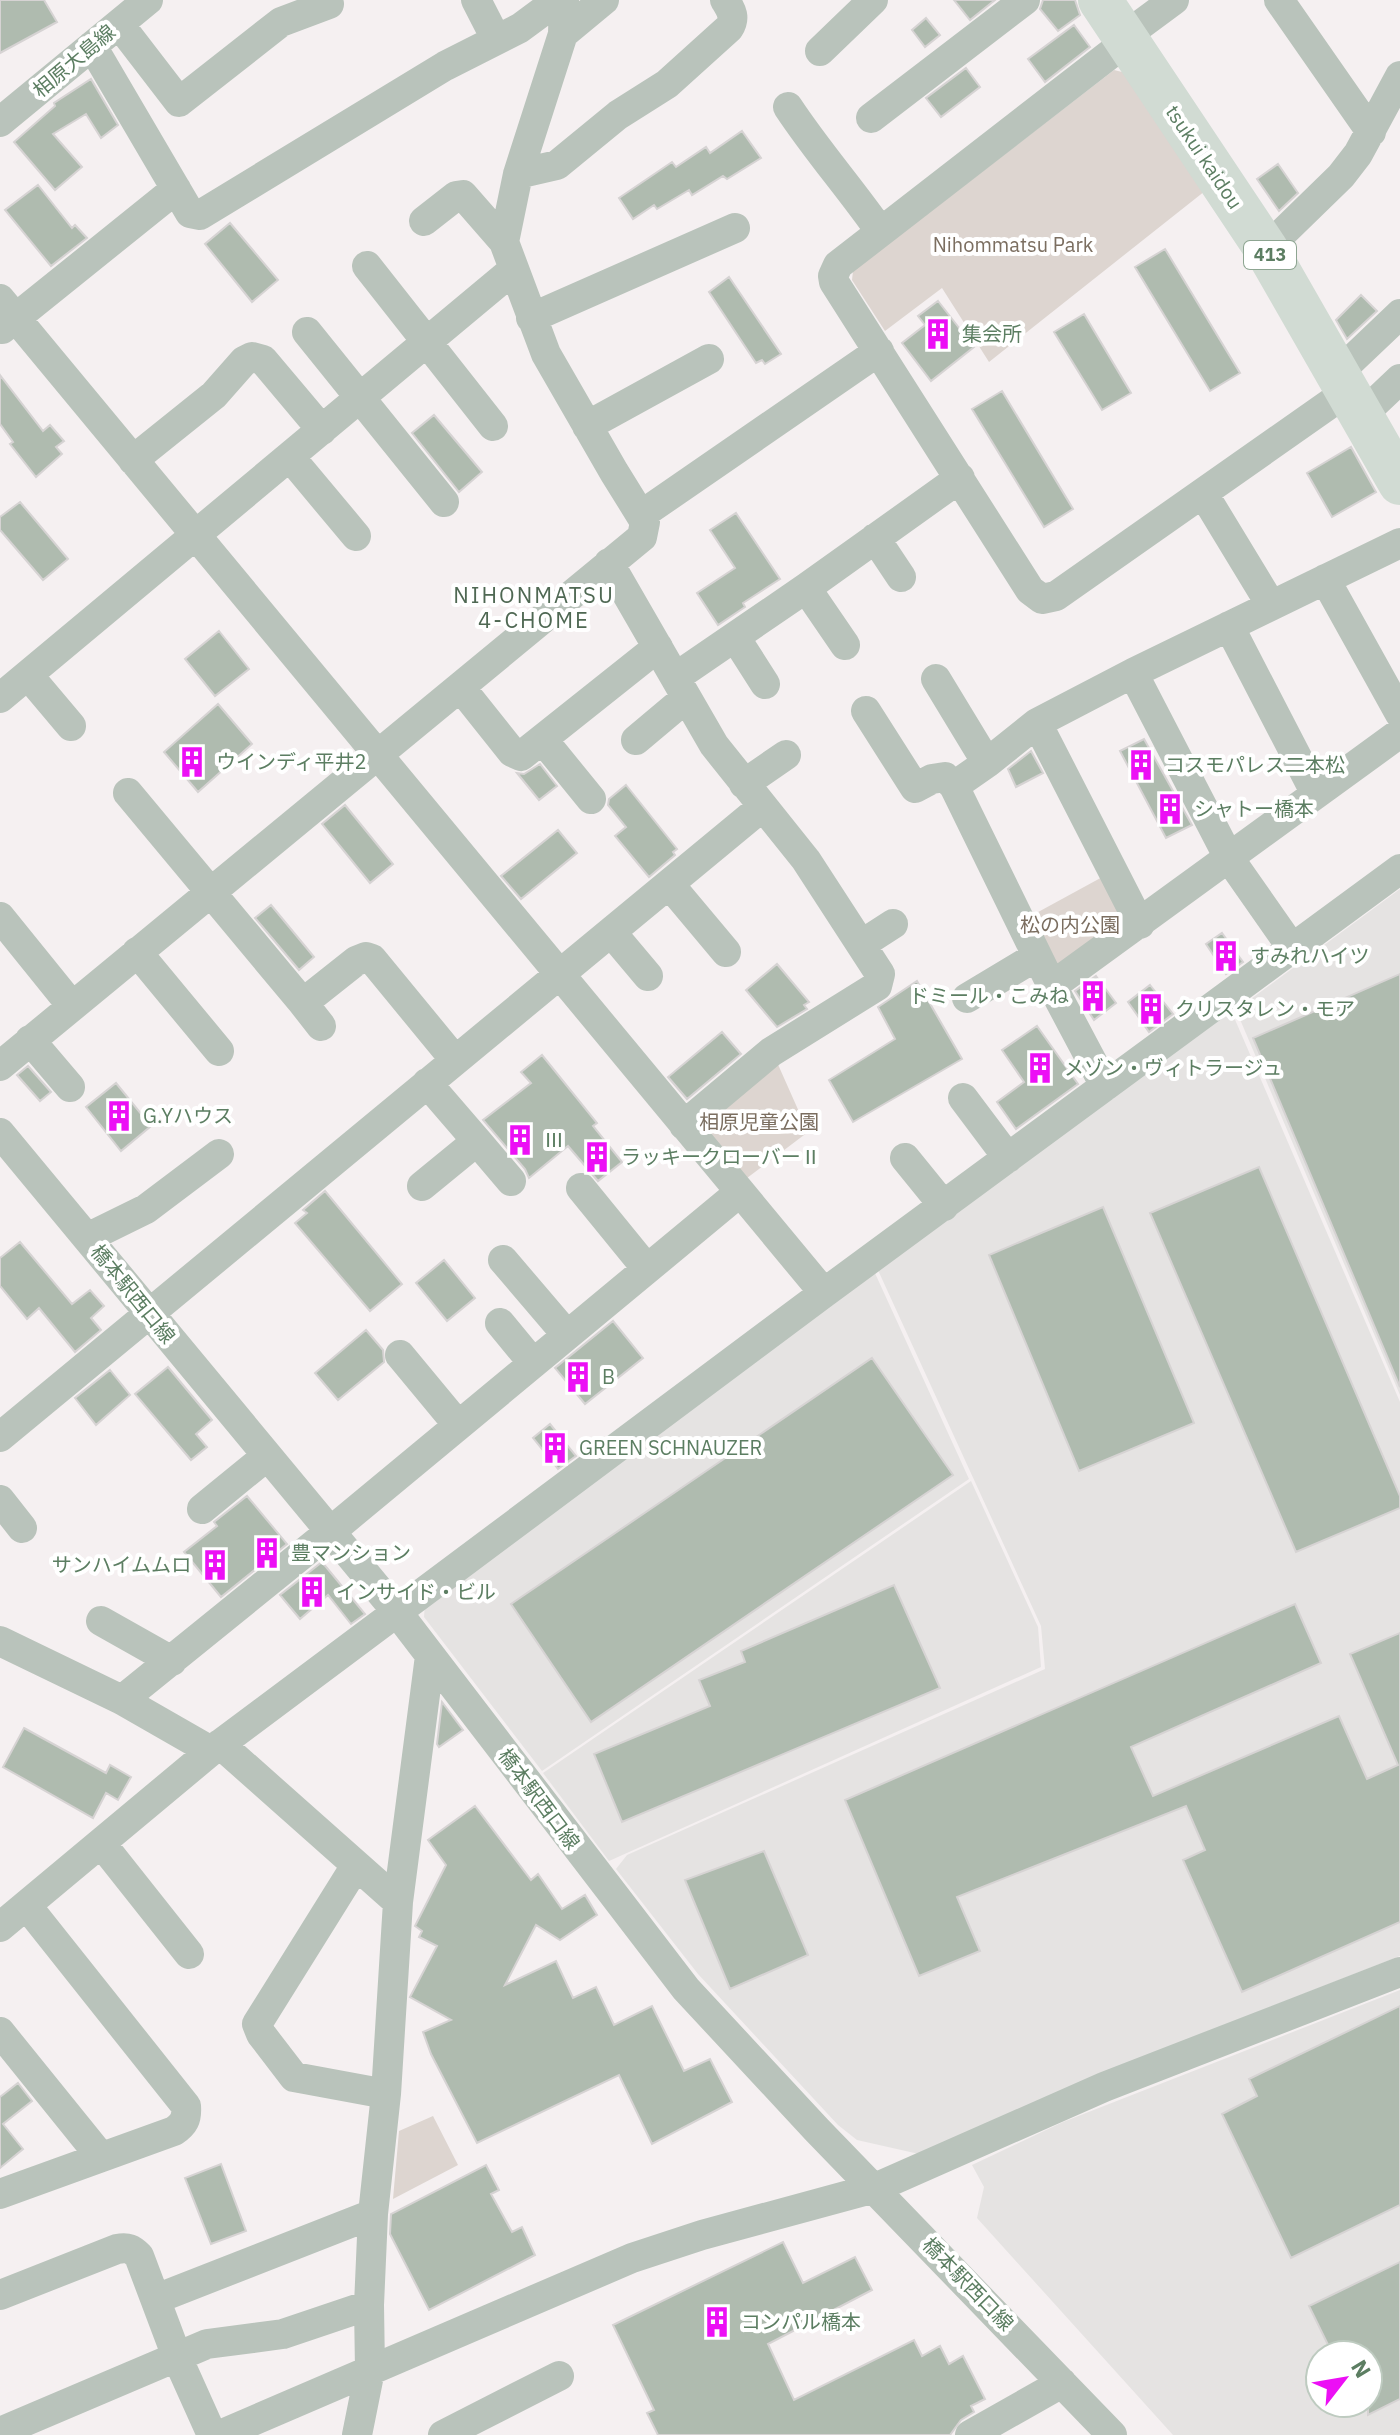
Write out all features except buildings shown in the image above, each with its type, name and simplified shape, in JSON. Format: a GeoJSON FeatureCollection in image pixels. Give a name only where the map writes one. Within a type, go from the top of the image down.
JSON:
{"type":"FeatureCollection","features":[{"type":"Feature","properties":{"kind":"highway","name":"tsukui kaidou"},"geometry":{"type":"LineString","coordinates":[[1100,0],[1266,249],[1400,483]]}},
{"type":"Feature","properties":{"kind":"street","name":"相原大島線"},"geometry":{"type":"LineString","coordinates":[[5,113],[148,0]]}},
{"type":"Feature","properties":{"kind":"street"},"geometry":{"type":"LineString","coordinates":[[476,0],[496,39]]}},
{"type":"Feature","properties":{"kind":"street"},"geometry":{"type":"LineString","coordinates":[[92,46],[190,213],[200,215],[445,66],[520,28],[558,0]]}},
{"type":"Feature","properties":{"kind":"street"},"geometry":{"type":"LineString","coordinates":[[0,698],[427,342],[508,256],[518,174],[563,34],[564,0]]}},
{"type":"Feature","properties":{"kind":"street"},"geometry":{"type":"LineString","coordinates":[[563,34],[604,0]]}},
{"type":"Feature","properties":{"kind":"street"},"geometry":{"type":"LineString","coordinates":[[518,174],[557,165],[618,115],[667,84],[729,28],[733,20],[732,12],[725,0]]}},
{"type":"Feature","properties":{"kind":"street"},"geometry":{"type":"LineString","coordinates":[[820,51],[873,0]]}},
{"type":"Feature","properties":{"kind":"street"},"geometry":{"type":"LineString","coordinates":[[871,118],[1025,0]]}},
{"type":"Feature","properties":{"kind":"street"},"geometry":{"type":"LineString","coordinates":[[1174,0],[838,265],[834,282],[1030,590],[1038,597],[1047,599],[1056,596],[1349,393],[1400,379]]}},
{"type":"Feature","properties":{"kind":"street"},"geometry":{"type":"LineString","coordinates":[[1279,0],[1371,132]]}},
{"type":"Feature","properties":{"kind":"street"},"geometry":{"type":"LineString","coordinates":[[119,24],[179,102],[281,22],[329,4]]}},
{"type":"Feature","properties":{"kind":"street"},"geometry":{"type":"LineString","coordinates":[[1266,249],[1341,176],[1371,132],[1400,76]]}},
{"type":"Feature","properties":{"kind":"street"},"geometry":{"type":"LineString","coordinates":[[788,107],[818,152],[851,190],[880,231]]}},
{"type":"Feature","properties":{"kind":"street"},"geometry":{"type":"LineString","coordinates":[[176,189],[5,315],[196,535],[824,1293]]}},
{"type":"Feature","properties":{"kind":"street"},"geometry":{"type":"LineString","coordinates":[[0,1066],[461,688],[642,537],[646,530],[641,515],[546,354],[508,256],[463,195],[456,196],[424,221]]}},
{"type":"Feature","properties":{"kind":"street"},"geometry":{"type":"LineString","coordinates":[[531,318],[735,228]]}},
{"type":"Feature","properties":{"kind":"street"},"geometry":{"type":"LineString","coordinates":[[367,266],[493,426]]}},
{"type":"Feature","properties":{"kind":"street"},"geometry":{"type":"LineString","coordinates":[[1349,393],[1400,314]]}},
{"type":"Feature","properties":{"kind":"street"},"geometry":{"type":"LineString","coordinates":[[307,332],[444,502]]}},
{"type":"Feature","properties":{"kind":"street"},"geometry":{"type":"LineString","coordinates":[[641,515],[879,351]]}},
{"type":"Feature","properties":{"kind":"street"},"geometry":{"type":"LineString","coordinates":[[133,460],[214,395],[244,361],[252,357],[263,360],[322,430]]}},
{"type":"Feature","properties":{"kind":"street"},"geometry":{"type":"LineString","coordinates":[[587,426],[709,359]]}},
{"type":"Feature","properties":{"kind":"street"},"geometry":{"type":"LineString","coordinates":[[290,457],[356,536]]}},
{"type":"Feature","properties":{"kind":"street"},"geometry":{"type":"LineString","coordinates":[[636,740],[681,687],[735,637],[960,478]]}},
{"type":"Feature","properties":{"kind":"street"},"geometry":{"type":"LineString","coordinates":[[1203,493],[1271,605]]}},
{"type":"Feature","properties":{"kind":"street"},"geometry":{"type":"LineString","coordinates":[[875,538],[901,577]]}},
{"type":"Feature","properties":{"kind":"street"},"geometry":{"type":"LineString","coordinates":[[954,786],[1037,723],[1400,543]]}},
{"type":"Feature","properties":{"kind":"street"},"geometry":{"type":"LineString","coordinates":[[609,563],[714,745],[806,860],[880,974],[877,986],[771,1052],[684,1125]]}},
{"type":"Feature","properties":{"kind":"street"},"geometry":{"type":"LineString","coordinates":[[1325,579],[1400,714]]}},
{"type":"Feature","properties":{"kind":"street"},"geometry":{"type":"LineString","coordinates":[[806,588],[845,645]]}},
{"type":"Feature","properties":{"kind":"street"},"geometry":{"type":"LineString","coordinates":[[1229,626],[1316,794]]}},
{"type":"Feature","properties":{"kind":"street"},"geometry":{"type":"LineString","coordinates":[[735,637],[765,684]]}},
{"type":"Feature","properties":{"kind":"street"},"geometry":{"type":"LineString","coordinates":[[461,688],[515,755],[526,753],[658,647]]}},
{"type":"Feature","properties":{"kind":"street"},"geometry":{"type":"LineString","coordinates":[[1133,673],[1229,858],[1292,948]]}},
{"type":"Feature","properties":{"kind":"street"},"geometry":{"type":"LineString","coordinates":[[28,675],[71,726]]}},
{"type":"Feature","properties":{"kind":"street"},"geometry":{"type":"LineString","coordinates":[[936,679],[987,763]]}},
{"type":"Feature","properties":{"kind":"street"},"geometry":{"type":"LineString","coordinates":[[866,711],[915,788],[938,777],[945,777],[954,786],[1105,1086]]}},
{"type":"Feature","properties":{"kind":"street"},"geometry":{"type":"LineString","coordinates":[[1037,723],[1140,924]]}},
{"type":"Feature","properties":{"kind":"street"},"geometry":{"type":"LineString","coordinates":[[1052,986],[1400,733]]}},
{"type":"Feature","properties":{"kind":"street"},"geometry":{"type":"LineString","coordinates":[[543,740],[591,799]]}},
{"type":"Feature","properties":{"kind":"street"},"geometry":{"type":"LineString","coordinates":[[0,1437],[669,884],[753,795],[786,755]]}},
{"type":"Feature","properties":{"kind":"street"},"geometry":{"type":"LineString","coordinates":[[128,793],[312,1015],[356,961],[366,957],[372,959],[455,1060]]}},
{"type":"Feature","properties":{"kind":"street"},"geometry":{"type":"LineString","coordinates":[[0,1927],[216,1748],[824,1293],[1400,869]]}},
{"type":"Feature","properties":{"kind":"street"},"geometry":{"type":"LineString","coordinates":[[669,884],[726,952]]}},
{"type":"Feature","properties":{"kind":"street"},"geometry":{"type":"LineString","coordinates":[[0,917],[72,1006]]}},
{"type":"Feature","properties":{"kind":"street"},"geometry":{"type":"LineString","coordinates":[[862,944],[893,924]]}},
{"type":"Feature","properties":{"kind":"street"},"geometry":{"type":"LineString","coordinates":[[611,932],[648,976]]}},
{"type":"Feature","properties":{"kind":"street"},"geometry":{"type":"LineString","coordinates":[[137,952],[219,1051]]}},
{"type":"Feature","properties":{"kind":"street"},"geometry":{"type":"LineString","coordinates":[[967,998],[1037,956]]}},
{"type":"Feature","properties":{"kind":"street"},"geometry":{"type":"LineString","coordinates":[[30,1040],[70,1087]]}},
{"type":"Feature","properties":{"kind":"street"},"geometry":{"type":"LineString","coordinates":[[427,1083],[511,1181]]}},
{"type":"Feature","properties":{"kind":"street"},"geometry":{"type":"LineString","coordinates":[[963,1098],[1008,1158]]}},
{"type":"Feature","properties":{"kind":"street","name":"橋本駅西口線"},"geometry":{"type":"LineString","coordinates":[[0,1133],[397,1612],[686,1989],[1112,2435]]}},
{"type":"Feature","properties":{"kind":"street"},"geometry":{"type":"LineString","coordinates":[[422,1186],[477,1141]]}},
{"type":"Feature","properties":{"kind":"street"},"geometry":{"type":"LineString","coordinates":[[87,1238],[146,1209],[219,1154]]}},
{"type":"Feature","properties":{"kind":"street"},"geometry":{"type":"LineString","coordinates":[[905,1158],[944,1206]]}},
{"type":"Feature","properties":{"kind":"street"},"geometry":{"type":"LineString","coordinates":[[581,1188],[647,1269]]}},
{"type":"Feature","properties":{"kind":"street"},"geometry":{"type":"LineString","coordinates":[[122,1700],[740,1192]]}},
{"type":"Feature","properties":{"kind":"street"},"geometry":{"type":"LineString","coordinates":[[503,1260],[567,1335]]}},
{"type":"Feature","properties":{"kind":"street"},"geometry":{"type":"LineString","coordinates":[[500,1323],[533,1363]]}},
{"type":"Feature","properties":{"kind":"street"},"geometry":{"type":"LineString","coordinates":[[400,1355],[458,1425]]}},
{"type":"Feature","properties":{"kind":"street"},"geometry":{"type":"LineString","coordinates":[[202,1509],[267,1456]]}},
{"type":"Feature","properties":{"kind":"street"},"geometry":{"type":"LineString","coordinates":[[0,1500],[22,1528]]}},
{"type":"Feature","properties":{"kind":"street"},"geometry":{"type":"LineString","coordinates":[[101,1621],[172,1661]]}},
{"type":"Feature","properties":{"kind":"street"},"geometry":{"type":"LineString","coordinates":[[0,1641],[216,1748],[398,1902]]}},
{"type":"Feature","properties":{"kind":"street"},"geometry":{"type":"LineString","coordinates":[[357,2435],[370,2370],[373,2214],[386,2094],[398,1902],[430,1656]]}},
{"type":"Feature","properties":{"kind":"street"},"geometry":{"type":"LineString","coordinates":[[101,1843],[184,1941]]}},
{"type":"Feature","properties":{"kind":"street"},"geometry":{"type":"LineString","coordinates":[[355,1867],[257,2024],[261,2034],[294,2077],[386,2094]]}},
{"type":"Feature","properties":{"kind":"street"},"geometry":{"type":"LineString","coordinates":[[2,2190],[174,2131],[183,2125],[187,2116],[186,2106],[27,1906]]}},
{"type":"Feature","properties":{"kind":"street"},"geometry":{"type":"LineString","coordinates":[[220,2435],[659,2248],[875,2188],[1104,2087],[1400,1972]]}},
{"type":"Feature","properties":{"kind":"street"},"geometry":{"type":"LineString","coordinates":[[0,2032],[101,2157]]}},
{"type":"Feature","properties":{"kind":"street"},"geometry":{"type":"LineString","coordinates":[[156,2299],[373,2214]]}},
{"type":"Feature","properties":{"kind":"street"},"geometry":{"type":"LineString","coordinates":[[0,2295],[126,2247],[139,2256],[177,2357],[212,2435]]}},
{"type":"Feature","properties":{"kind":"street"},"geometry":{"type":"LineString","coordinates":[[0,2432],[207,2344],[283,2334],[369,2305]]}},
{"type":"Feature","properties":{"kind":"street"},"geometry":{"type":"LineString","coordinates":[[443,2435],[559,2376]]}},
{"type":"Feature","properties":{"kind":"street"},"geometry":{"type":"LineString","coordinates":[[970,2435],[1062,2383]]}},
{"type":"Feature","properties":{"kind":"shaded area"},"geometry":{"type":"Polygon","coordinates":[[[1400,889],[1400,1395],[1236,1010],[1400,889]]]}},
{"type":"Feature","properties":{"kind":"shaded area"},"geometry":{"type":"Polygon","coordinates":[[[1230,1008],[1400,1402],[1400,1956],[1099,2074],[919,2154],[857,2140],[838,2125],[698,1974],[616,1869],[627,1855],[1045,1669],[1041,1626],[877,1268],[1230,1008]]]}},
{"type":"Feature","properties":{"kind":"shaded area"},"geometry":{"type":"Polygon","coordinates":[[[874,1271],[969,1479],[542,1771],[424,1617],[425,1604],[874,1271]]]}},
{"type":"Feature","properties":{"kind":"shaded area"},"geometry":{"type":"Polygon","coordinates":[[[971,1481],[1038,1627],[1041,1667],[609,1861],[543,1773],[971,1481]]]}},
{"type":"Feature","properties":{"kind":"shaded area"},"geometry":{"type":"Polygon","coordinates":[[[1400,1990],[1400,2435],[1173,2435],[977,2218],[984,2187],[972,2165],[1063,2122],[1400,1990]]]}},
{"type":"Feature","properties":{"kind":"green space","name":"Nihommatsu Park"},"geometry":{"type":"Polygon","coordinates":[[[1114,70],[1126,73],[1205,191],[989,362],[942,288],[885,331],[852,280],[853,271],[1114,70]]]}},
{"type":"Feature","properties":{"kind":"green space","name":"松の内公園"},"geometry":{"type":"Polygon","coordinates":[[[1106,875],[1127,916],[1056,967],[1029,917],[1106,875]]]}},
{"type":"Feature","properties":{"kind":"green space","name":"相原児童公園"},"geometry":{"type":"Polygon","coordinates":[[[776,1060],[808,1132],[743,1181],[699,1124],[776,1060]]]}},
{"type":"Feature","properties":{"kind":"green space"},"geometry":{"type":"Polygon","coordinates":[[[433,2116],[458,2165],[393,2199],[399,2131],[433,2116]]]}},
{"type":"Feature","properties":{"kind":"place","name":"集会所"},"geometry":{"type":"Point","coordinates":[938,334]}},
{"type":"Feature","properties":{"kind":"place","name":"ウインディ平井2"},"geometry":{"type":"Point","coordinates":[192,762]}},
{"type":"Feature","properties":{"kind":"place","name":"コスモパレス二本松"},"geometry":{"type":"Point","coordinates":[1141,765]}},
{"type":"Feature","properties":{"kind":"place","name":"シャトー橋本"},"geometry":{"type":"Point","coordinates":[1170,809]}},
{"type":"Feature","properties":{"kind":"place","name":"すみれハイツ"},"geometry":{"type":"Point","coordinates":[1226,956]}},
{"type":"Feature","properties":{"kind":"place","name":"ドミール・こみね"},"geometry":{"type":"Point","coordinates":[1093,996]}},
{"type":"Feature","properties":{"kind":"place","name":"クリスタレン・モア"},"geometry":{"type":"Point","coordinates":[1151,1009]}},
{"type":"Feature","properties":{"kind":"place","name":"メゾン・ヴィトラージュ"},"geometry":{"type":"Point","coordinates":[1040,1068]}},
{"type":"Feature","properties":{"kind":"place","name":"G.Yハウス"},"geometry":{"type":"Point","coordinates":[119,1116]}},
{"type":"Feature","properties":{"kind":"place","name":"Ⅲ"},"geometry":{"type":"Point","coordinates":[520,1140]}},
{"type":"Feature","properties":{"kind":"place","name":"ラッキークローバーⅡ"},"geometry":{"type":"Point","coordinates":[597,1157]}},
{"type":"Feature","properties":{"kind":"place","name":"B"},"geometry":{"type":"Point","coordinates":[578,1377]}},
{"type":"Feature","properties":{"kind":"place","name":"GREEN SCHNAUZER"},"geometry":{"type":"Point","coordinates":[555,1448]}},
{"type":"Feature","properties":{"kind":"place","name":"豊マンション"},"geometry":{"type":"Point","coordinates":[267,1553]}},
{"type":"Feature","properties":{"kind":"place","name":"サンハイムムロ"},"geometry":{"type":"Point","coordinates":[215,1565]}},
{"type":"Feature","properties":{"kind":"place","name":"インサイド・ビル"},"geometry":{"type":"Point","coordinates":[312,1592]}},
{"type":"Feature","properties":{"kind":"place","name":"コンパル橋本"},"geometry":{"type":"Point","coordinates":[717,2322]}},
{"type":"Feature","properties":{"kind":"district","name":"NIHONMATSU 4-CHOME"},"geometry":{"type":"Point","coordinates":[534,608]}}]}
